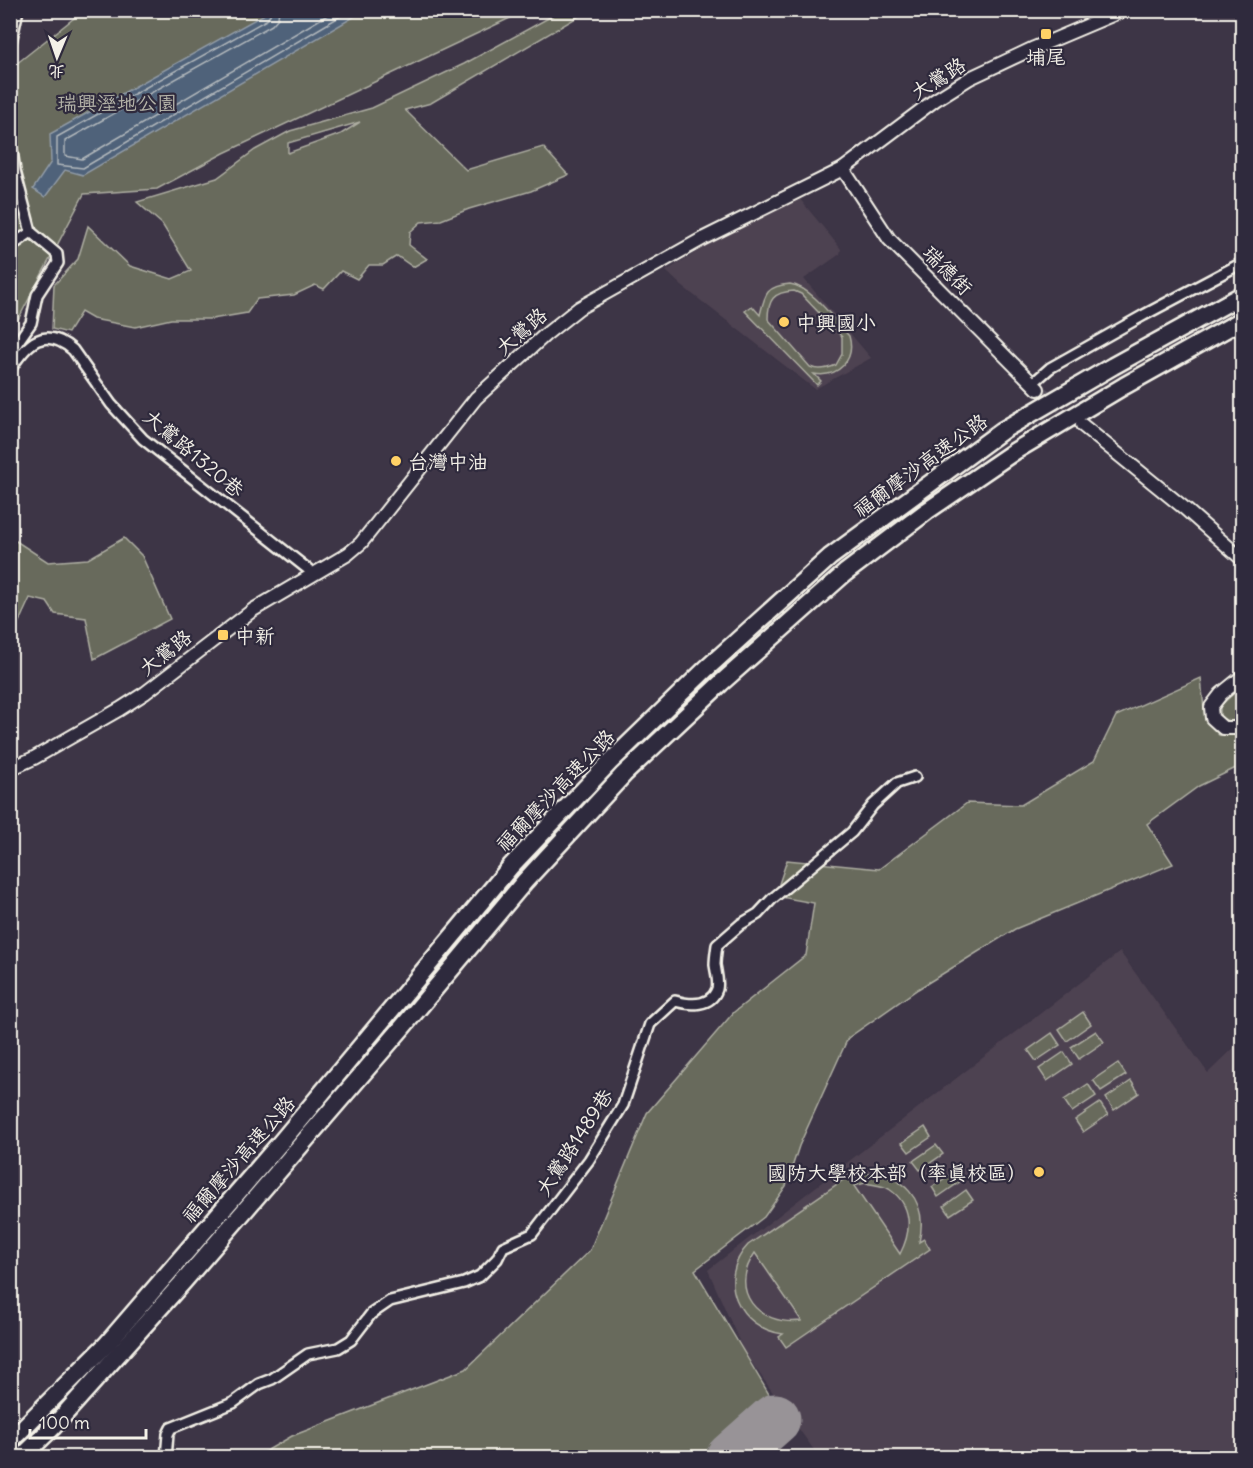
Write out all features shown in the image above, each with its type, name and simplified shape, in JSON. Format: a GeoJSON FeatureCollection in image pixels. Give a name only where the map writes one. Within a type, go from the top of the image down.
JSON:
{"type":"FeatureCollection","features":[{"type":"Feature","properties":{"kind":"highway","name":"福爾摩沙高速公路"},"geometry":{"type":"LineString","coordinates":[[10,1441],[106,1345],[281,1142],[511,866],[610,762],[706,669],[830,557],[1003,430],[1242,295]]}},
{"type":"Feature","properties":{"kind":"highway","name":"福爾摩沙高速公路"},"geometry":{"type":"LineString","coordinates":[[21,1458],[53,1427],[183,1282],[525,881],[624,774],[713,690],[845,573],[927,511],[1015,451],[1124,386],[1242,320]]}},
{"type":"Feature","properties":{"kind":"street"},"geometry":{"type":"LineString","coordinates":[[10,47],[18,10]]}},
{"type":"Feature","properties":{"kind":"street","name":"大鶯路"},"geometry":{"type":"LineString","coordinates":[[10,769],[34,758],[145,693],[253,610],[348,554],[362,543],[476,398],[579,308],[704,238],[843,169],[934,100],[970,78],[1124,10]]}},
{"type":"Feature","properties":{"kind":"street"},"geometry":{"type":"LineString","coordinates":[[10,136],[15,171],[31,232],[57,254],[58,263],[37,295],[31,322],[10,352]]}},
{"type":"Feature","properties":{"kind":"street","name":"瑞德街"},"geometry":{"type":"LineString","coordinates":[[843,169],[889,239],[1035,386]]}},
{"type":"Feature","properties":{"kind":"street"},"geometry":{"type":"LineString","coordinates":[[10,247],[31,232]]}},
{"type":"Feature","properties":{"kind":"street"},"geometry":{"type":"LineString","coordinates":[[1035,386],[1050,368],[1242,263]]}},
{"type":"Feature","properties":{"kind":"street","name":"大鶯路1320巷"},"geometry":{"type":"LineString","coordinates":[[11,366],[33,342],[48,338],[66,343],[111,404],[143,439],[314,574]]}},
{"type":"Feature","properties":{"kind":"street"},"geometry":{"type":"LineString","coordinates":[[1082,425],[1183,507],[1242,559]]}},
{"type":"Feature","properties":{"kind":"street"},"geometry":{"type":"LineString","coordinates":[[1242,677],[1221,694],[1210,707],[1212,718],[1223,728],[1242,728]]}},
{"type":"Feature","properties":{"kind":"street","name":"大鶯路1489巷"},"geometry":{"type":"LineString","coordinates":[[166,1458],[168,1434],[171,1428],[234,1404],[259,1384],[272,1379],[308,1354],[338,1348],[351,1340],[370,1314],[390,1301],[464,1283],[480,1276],[497,1259],[503,1247],[532,1234],[589,1160],[623,1105],[650,1024],[675,1001],[687,1005],[700,1004],[712,997],[717,985],[715,962],[717,945],[741,924],[758,915],[772,899],[852,832],[873,805],[897,783],[915,777]]}},
{"type":"Feature","properties":{"kind":"shaded area","name":"中興國小"},"geometry":{"type":"Polygon","coordinates":[[[799,198],[841,249],[840,254],[804,279],[871,358],[815,389],[682,286],[666,271],[745,222],[799,198]]]}},
{"type":"Feature","properties":{"kind":"shaded area","name":"國防大學校本部（率真校區）"},"geometry":{"type":"Polygon","coordinates":[[[1120,952],[1208,1073],[1242,1040],[1242,1457],[819,1457],[744,1352],[708,1270],[1120,952]]]}},
{"type":"Feature","properties":{"kind":"green space"},"geometry":{"type":"Polygon","coordinates":[[[563,10],[588,11],[431,103],[405,110],[466,170],[543,147],[568,175],[531,191],[469,209],[441,220],[421,222],[410,232],[409,245],[427,259],[413,267],[397,256],[383,265],[369,265],[357,279],[341,271],[324,289],[315,285],[294,295],[257,299],[247,313],[212,319],[171,319],[135,327],[93,319],[81,312],[68,333],[52,329],[54,285],[78,259],[88,226],[130,266],[172,279],[191,271],[162,224],[137,202],[217,178],[255,150],[290,131],[372,108],[464,64],[563,10]],[[360,122],[288,143],[288,153],[341,134],[360,122]]]}},
{"type":"Feature","properties":{"kind":"green space","name":"瑞興溼地公園"},"geometry":{"type":"Polygon","coordinates":[[[83,11],[523,11],[224,153],[157,189],[84,194],[11,333],[11,68],[83,11]]]}},
{"type":"Feature","properties":{"kind":"green space"},"geometry":{"type":"Polygon","coordinates":[[[782,285],[798,286],[806,291],[822,305],[849,336],[850,353],[847,360],[843,366],[831,373],[814,374],[821,381],[817,385],[745,311],[752,306],[760,315],[765,296],[771,289],[782,285]],[[794,291],[787,292],[773,298],[769,307],[768,319],[810,367],[823,369],[836,365],[842,354],[842,337],[801,294],[794,291]]]}},
{"type":"Feature","properties":{"kind":"green space"},"geometry":{"type":"Polygon","coordinates":[[[124,538],[142,556],[170,619],[94,659],[86,618],[55,614],[47,602],[30,598],[18,624],[11,629],[11,545],[16,541],[48,562],[88,559],[124,538]]]}},
{"type":"Feature","properties":{"kind":"green space"},"geometry":{"type":"Polygon","coordinates":[[[1201,678],[1205,720],[1219,735],[1242,734],[1242,765],[1199,786],[1147,824],[1173,864],[1015,929],[918,989],[848,1038],[799,1146],[786,1186],[764,1217],[695,1270],[773,1401],[704,1457],[254,1458],[292,1436],[466,1369],[590,1250],[647,1113],[734,1012],[806,955],[814,903],[775,896],[787,860],[879,869],[967,803],[1021,805],[1094,761],[1116,716],[1201,678]]]}},
{"type":"Feature","properties":{"kind":"green space"},"geometry":{"type":"Polygon","coordinates":[[[1242,686],[1242,722],[1240,724],[1220,718],[1220,706],[1242,686]]]}},
{"type":"Feature","properties":{"kind":"green space"},"geometry":{"type":"Polygon","coordinates":[[[1083,1012],[1091,1024],[1067,1041],[1059,1029],[1083,1012]]]}},
{"type":"Feature","properties":{"kind":"green space"},"geometry":{"type":"Polygon","coordinates":[[[1096,1031],[1104,1042],[1079,1059],[1071,1047],[1096,1031]]]}},
{"type":"Feature","properties":{"kind":"green space"},"geometry":{"type":"Polygon","coordinates":[[[1052,1033],[1060,1045],[1036,1061],[1028,1050],[1052,1033]]]}},
{"type":"Feature","properties":{"kind":"green space"},"geometry":{"type":"Polygon","coordinates":[[[1064,1052],[1072,1064],[1047,1081],[1039,1069],[1064,1052]]]}},
{"type":"Feature","properties":{"kind":"green space"},"geometry":{"type":"Polygon","coordinates":[[[1118,1063],[1126,1075],[1101,1091],[1093,1080],[1118,1063]]]}},
{"type":"Feature","properties":{"kind":"green space"},"geometry":{"type":"Polygon","coordinates":[[[1131,1081],[1139,1093],[1114,1110],[1106,1098],[1131,1081]]]}},
{"type":"Feature","properties":{"kind":"green space"},"geometry":{"type":"Polygon","coordinates":[[[1088,1084],[1096,1096],[1072,1112],[1064,1100],[1088,1084]]]}},
{"type":"Feature","properties":{"kind":"green space"},"geometry":{"type":"Polygon","coordinates":[[[1100,1103],[1108,1115],[1083,1132],[1075,1120],[1100,1103]]]}},
{"type":"Feature","properties":{"kind":"green space"},"geometry":{"type":"Polygon","coordinates":[[[925,1127],[931,1137],[909,1152],[902,1143],[925,1127]]]}},
{"type":"Feature","properties":{"kind":"green space"},"geometry":{"type":"Polygon","coordinates":[[[936,1145],[943,1154],[920,1170],[913,1161],[936,1145]]]}},
{"type":"Feature","properties":{"kind":"green space"},"geometry":{"type":"Polygon","coordinates":[[[954,1172],[961,1181],[938,1197],[932,1187],[954,1172]]]}},
{"type":"Feature","properties":{"kind":"green space"},"geometry":{"type":"Polygon","coordinates":[[[861,1173],[889,1177],[910,1191],[920,1213],[919,1242],[924,1239],[930,1249],[786,1347],[779,1337],[783,1334],[767,1330],[754,1322],[737,1300],[733,1287],[738,1258],[748,1245],[849,1176],[861,1173]],[[865,1183],[854,1186],[900,1254],[908,1228],[903,1203],[889,1189],[865,1183]],[[755,1253],[747,1267],[745,1280],[746,1293],[752,1303],[760,1312],[772,1318],[801,1321],[801,1320],[755,1253]]]}},
{"type":"Feature","properties":{"kind":"green space"},"geometry":{"type":"Polygon","coordinates":[[[966,1190],[973,1200],[950,1215],[944,1206],[966,1190]]]}},
{"type":"Feature","properties":{"kind":"water"},"geometry":{"type":"Polygon","coordinates":[[[270,11],[364,11],[83,175],[65,170],[45,197],[33,189],[51,162],[50,134],[270,11]]]}},
{"type":"Feature","properties":{"kind":"runway"},"geometry":{"type":"LineString","coordinates":[[731,1458],[775,1419]]}},
{"type":"Feature","properties":{"kind":"tunnel"},"geometry":{"type":"LineString","coordinates":[[1038,389],[1077,420]]}},
{"type":"Feature","properties":{"kind":"place","name":"埔尾"},"geometry":{"type":"Point","coordinates":[1046,34]}},
{"type":"Feature","properties":{"kind":"place","name":"中興國小"},"geometry":{"type":"Point","coordinates":[784,322]}},
{"type":"Feature","properties":{"kind":"place","name":"台灣中油"},"geometry":{"type":"Point","coordinates":[396,461]}},
{"type":"Feature","properties":{"kind":"place","name":"中新"},"geometry":{"type":"Point","coordinates":[223,635]}},
{"type":"Feature","properties":{"kind":"place","name":"國防大學校本部（率真校區）"},"geometry":{"type":"Point","coordinates":[1039,1172]}}]}
